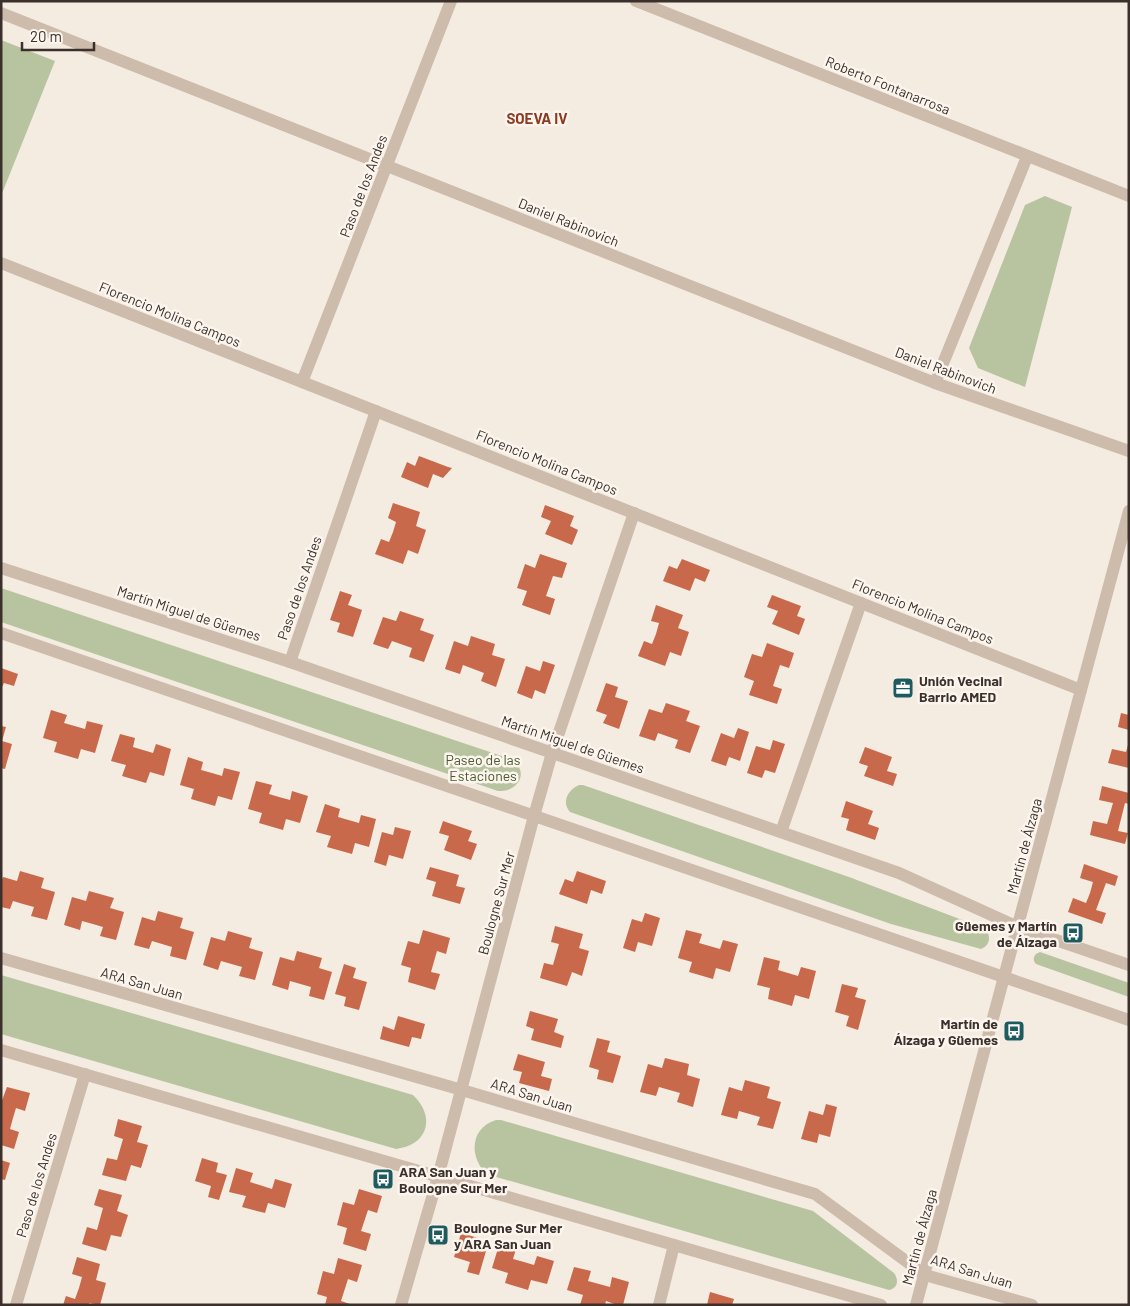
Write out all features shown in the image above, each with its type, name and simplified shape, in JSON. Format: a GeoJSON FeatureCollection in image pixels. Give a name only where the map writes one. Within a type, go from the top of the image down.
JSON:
{"type":"FeatureCollection","features":[{"type":"Feature","properties":{"kind":"street","name":"Paso de los Andes"},"geometry":{"type":"LineString","coordinates":[[302,382],[451,1]]}},
{"type":"Feature","properties":{"kind":"street","name":"Roberto Fontanarrosa"},"geometry":{"type":"LineString","coordinates":[[636,1],[1129,196]]}},
{"type":"Feature","properties":{"kind":"street","name":"Daniel Rabinovich"},"geometry":{"type":"LineString","coordinates":[[1,13],[935,383],[1129,451]]}},
{"type":"Feature","properties":{"kind":"street"},"geometry":{"type":"LineString","coordinates":[[935,383],[1028,156]]}},
{"type":"Feature","properties":{"kind":"street","name":"Florencio Molina Campos"},"geometry":{"type":"LineString","coordinates":[[1,263],[1081,690]]}},
{"type":"Feature","properties":{"kind":"street","name":"Paso de los Andes"},"geometry":{"type":"LineString","coordinates":[[290,662],[376,411]]}},
{"type":"Feature","properties":{"kind":"street","name":"Martín de Álzaga"},"geometry":{"type":"LineString","coordinates":[[916,1305],[1129,511]]}},
{"type":"Feature","properties":{"kind":"street","name":"Boulogne Sur Mer"},"geometry":{"type":"LineString","coordinates":[[401,1305],[462,1090],[552,753],[634,513]]}},
{"type":"Feature","properties":{"kind":"street","name":"Martín Miguel de Güemes"},"geometry":{"type":"LineString","coordinates":[[1,568],[290,662],[899,873],[1018,927],[1129,965]]}},
{"type":"Feature","properties":{"kind":"street"},"geometry":{"type":"LineString","coordinates":[[781,832],[861,602]]}},
{"type":"Feature","properties":{"kind":"street"},"geometry":{"type":"LineString","coordinates":[[1,633],[1129,1020]]}},
{"type":"Feature","properties":{"kind":"street","name":"ARA San Juan"},"geometry":{"type":"LineString","coordinates":[[1,958],[462,1090],[815,1194],[925,1275],[1032,1305]]}},
{"type":"Feature","properties":{"kind":"street"},"geometry":{"type":"LineString","coordinates":[[1,1050],[881,1305]]}},
{"type":"Feature","properties":{"kind":"street","name":"Paso de los Andes"},"geometry":{"type":"LineString","coordinates":[[16,1305],[85,1074]]}},
{"type":"Feature","properties":{"kind":"street"},"geometry":{"type":"LineString","coordinates":[[659,1305],[674,1245]]}},
{"type":"Feature","properties":{"kind":"green space"},"geometry":{"type":"Polygon","coordinates":[[[1,40],[55,61],[1,196],[1,40]]]}},
{"type":"Feature","properties":{"kind":"green space"},"geometry":{"type":"Polygon","coordinates":[[[1045,196],[1072,207],[1025,387],[978,368],[969,348],[1025,205],[1045,196]]]}},
{"type":"Feature","properties":{"kind":"green space","name":"Paseo de las Estaciones"},"geometry":{"type":"Polygon","coordinates":[[[1,588],[511,759],[520,769],[520,780],[512,788],[498,791],[1,622],[1,588]]]}},
{"type":"Feature","properties":{"kind":"green space"},"geometry":{"type":"Polygon","coordinates":[[[579,785],[849,877],[986,929],[989,935],[988,943],[981,949],[891,924],[570,812],[566,804],[567,797],[579,785]]]}},
{"type":"Feature","properties":{"kind":"green space"},"geometry":{"type":"Polygon","coordinates":[[[1040,952],[1129,983],[1129,997],[1036,964],[1034,956],[1040,952]]]}},
{"type":"Feature","properties":{"kind":"green space"},"geometry":{"type":"Polygon","coordinates":[[[1,975],[413,1095],[425,1112],[425,1129],[422,1136],[415,1142],[396,1149],[1,1034],[1,975]]]}},
{"type":"Feature","properties":{"kind":"green space"},"geometry":{"type":"Polygon","coordinates":[[[496,1120],[813,1211],[894,1273],[897,1281],[896,1286],[889,1290],[486,1174],[480,1167],[477,1159],[475,1143],[481,1129],[496,1120]]]}},
{"type":"Feature","properties":{"kind":"building"},"geometry":{"type":"Polygon","coordinates":[[[419,456],[452,468],[443,478],[433,474],[428,488],[401,477],[407,462],[415,466],[419,456]]]}},
{"type":"Feature","properties":{"kind":"building"},"geometry":{"type":"Polygon","coordinates":[[[393,503],[420,512],[416,526],[426,530],[418,554],[408,550],[403,564],[375,554],[381,539],[389,542],[393,532],[396,522],[388,518],[393,503]]]}},
{"type":"Feature","properties":{"kind":"building"},"geometry":{"type":"Polygon","coordinates":[[[545,505],[574,516],[570,526],[578,530],[572,545],[545,534],[551,521],[541,517],[545,505]]]}},
{"type":"Feature","properties":{"kind":"building"},"geometry":{"type":"Polygon","coordinates":[[[540,554],[567,563],[562,578],[553,576],[546,596],[555,599],[550,615],[522,605],[527,591],[517,588],[525,564],[535,568],[540,554]]]}},
{"type":"Feature","properties":{"kind":"building"},"geometry":{"type":"Polygon","coordinates":[[[682,559],[710,570],[705,582],[695,578],[690,591],[663,581],[669,566],[677,569],[682,559]]]}},
{"type":"Feature","properties":{"kind":"building"},"geometry":{"type":"Polygon","coordinates":[[[340,591],[352,595],[348,605],[362,610],[353,637],[337,632],[340,623],[330,620],[340,591]]]}},
{"type":"Feature","properties":{"kind":"building"},"geometry":{"type":"Polygon","coordinates":[[[772,595],[801,606],[797,616],[805,619],[799,635],[772,624],[778,611],[767,607],[772,595]]]}},
{"type":"Feature","properties":{"kind":"building"},"geometry":{"type":"Polygon","coordinates":[[[656,605],[683,615],[678,628],[689,632],[681,656],[670,652],[665,666],[638,656],[644,641],[652,644],[656,634],[659,623],[651,621],[656,605]]]}},
{"type":"Feature","properties":{"kind":"building"},"geometry":{"type":"Polygon","coordinates":[[[400,611],[424,619],[420,630],[434,635],[424,662],[409,657],[412,648],[392,641],[388,649],[373,644],[383,617],[396,621],[400,611]]]}},
{"type":"Feature","properties":{"kind":"building"},"geometry":{"type":"Polygon","coordinates":[[[471,636],[495,644],[492,655],[505,659],[496,687],[481,681],[484,673],[463,665],[460,674],[445,669],[454,641],[468,646],[471,636]]]}},
{"type":"Feature","properties":{"kind":"building"},"geometry":{"type":"Polygon","coordinates":[[[767,643],[794,653],[789,668],[780,665],[773,686],[782,689],[777,704],[749,695],[754,681],[744,677],[752,654],[762,657],[767,643]]]}},
{"type":"Feature","properties":{"kind":"building"},"geometry":{"type":"Polygon","coordinates":[[[543,661],[555,665],[545,694],[535,690],[532,699],[517,693],[526,666],[540,671],[543,661]]]}},
{"type":"Feature","properties":{"kind":"building"},"geometry":{"type":"Polygon","coordinates":[[[1,668],[18,674],[14,686],[4,683],[1,689],[1,668]]]}},
{"type":"Feature","properties":{"kind":"building"},"geometry":{"type":"Polygon","coordinates":[[[606,683],[618,687],[615,697],[628,701],[619,729],[603,723],[607,715],[596,711],[606,683]]]}},
{"type":"Feature","properties":{"kind":"building"},"geometry":{"type":"Polygon","coordinates":[[[666,703],[690,711],[686,721],[700,726],[690,753],[675,748],[678,740],[658,733],[655,741],[639,736],[649,709],[662,713],[666,703]]]}},
{"type":"Feature","properties":{"kind":"building"},"geometry":{"type":"Polygon","coordinates":[[[51,710],[67,715],[64,723],[85,729],[87,721],[103,725],[95,753],[81,749],[78,759],[54,752],[57,742],[43,738],[51,710]]]}},
{"type":"Feature","properties":{"kind":"building"},"geometry":{"type":"Polygon","coordinates":[[[1121,713],[1129,715],[1129,730],[1118,727],[1121,713]]]}},
{"type":"Feature","properties":{"kind":"building"},"geometry":{"type":"Polygon","coordinates":[[[1,726],[6,727],[2,741],[12,744],[5,769],[1,768],[1,726]]]}},
{"type":"Feature","properties":{"kind":"building"},"geometry":{"type":"Polygon","coordinates":[[[738,728],[749,732],[740,761],[729,757],[726,766],[711,761],[721,733],[734,738],[738,728]]]}},
{"type":"Feature","properties":{"kind":"building"},"geometry":{"type":"Polygon","coordinates":[[[120,734],[135,738],[133,747],[153,753],[156,744],[171,749],[164,776],[150,772],[146,783],[122,776],[126,765],[111,761],[120,734]]]}},
{"type":"Feature","properties":{"kind":"building"},"geometry":{"type":"Polygon","coordinates":[[[773,740],[785,744],[775,773],[765,770],[762,778],[747,773],[756,746],[770,750],[773,740]]]}},
{"type":"Feature","properties":{"kind":"building"},"geometry":{"type":"Polygon","coordinates":[[[1128,745],[1129,768],[1108,763],[1112,749],[1126,752],[1128,745]]]}},
{"type":"Feature","properties":{"kind":"building"},"geometry":{"type":"Polygon","coordinates":[[[865,747],[892,757],[887,771],[897,774],[893,786],[864,776],[868,766],[859,763],[865,747]]]}},
{"type":"Feature","properties":{"kind":"building"},"geometry":{"type":"Polygon","coordinates":[[[188,757],[203,762],[201,770],[222,776],[224,768],[240,772],[232,800],[218,796],[215,806],[191,799],[194,789],[180,785],[188,757]]]}},
{"type":"Feature","properties":{"kind":"building"},"geometry":{"type":"Polygon","coordinates":[[[256,781],[272,785],[269,794],[279,797],[290,800],[292,791],[308,796],[300,823],[286,819],[283,830],[259,823],[262,813],[248,809],[256,781]]]}},
{"type":"Feature","properties":{"kind":"building"},"geometry":{"type":"Polygon","coordinates":[[[1102,786],[1129,793],[1129,804],[1125,803],[1118,831],[1128,833],[1125,844],[1090,835],[1093,821],[1107,824],[1113,803],[1099,800],[1102,786]]]}},
{"type":"Feature","properties":{"kind":"building"},"geometry":{"type":"Polygon","coordinates":[[[846,801],[873,811],[868,824],[879,828],[875,840],[846,830],[849,819],[841,817],[846,801]]]}},
{"type":"Feature","properties":{"kind":"building"},"geometry":{"type":"Polygon","coordinates":[[[325,804],[340,809],[338,817],[359,823],[361,815],[376,819],[369,847],[355,843],[352,854],[327,847],[331,836],[316,832],[325,804]]]}},
{"type":"Feature","properties":{"kind":"building"},"geometry":{"type":"Polygon","coordinates":[[[443,821],[472,831],[468,841],[477,844],[471,860],[444,850],[449,836],[439,833],[443,821]]]}},
{"type":"Feature","properties":{"kind":"building"},"geometry":{"type":"Polygon","coordinates":[[[395,827],[411,831],[403,859],[389,855],[386,866],[374,862],[382,832],[393,835],[395,827]]]}},
{"type":"Feature","properties":{"kind":"building"},"geometry":{"type":"Polygon","coordinates":[[[1084,864],[1118,876],[1115,886],[1106,883],[1096,910],[1106,913],[1102,924],[1068,912],[1073,898],[1086,903],[1090,893],[1093,882],[1080,878],[1084,864]]]}},
{"type":"Feature","properties":{"kind":"building"},"geometry":{"type":"Polygon","coordinates":[[[430,867],[459,875],[456,886],[465,888],[460,904],[432,896],[436,882],[426,879],[430,867]]]}},
{"type":"Feature","properties":{"kind":"building"},"geometry":{"type":"Polygon","coordinates":[[[20,871],[44,878],[41,888],[55,892],[47,920],[31,916],[34,907],[13,901],[10,909],[1,907],[1,882],[3,877],[17,881],[20,871]]]}},
{"type":"Feature","properties":{"kind":"building"},"geometry":{"type":"Polygon","coordinates":[[[577,871],[606,881],[602,894],[591,890],[587,904],[559,894],[565,879],[573,882],[577,871]]]}},
{"type":"Feature","properties":{"kind":"building"},"geometry":{"type":"Polygon","coordinates":[[[89,891],[114,898],[110,908],[124,912],[116,940],[100,936],[103,927],[93,924],[82,921],[80,930],[64,925],[72,897],[86,901],[89,891]]]}},
{"type":"Feature","properties":{"kind":"building"},"geometry":{"type":"Polygon","coordinates":[[[158,911],[183,918],[180,928],[194,932],[186,960],[170,956],[172,947],[152,941],[149,949],[134,945],[142,917],[155,921],[158,911]]]}},
{"type":"Feature","properties":{"kind":"building"},"geometry":{"type":"Polygon","coordinates":[[[645,913],[660,918],[652,946],[638,942],[635,952],[623,948],[632,919],[642,922],[645,913]]]}},
{"type":"Feature","properties":{"kind":"building"},"geometry":{"type":"Polygon","coordinates":[[[555,926],[583,934],[579,948],[589,951],[582,976],[572,972],[567,986],[540,978],[544,963],[553,965],[559,944],[551,942],[555,926]]]}},
{"type":"Feature","properties":{"kind":"building"},"geometry":{"type":"Polygon","coordinates":[[[423,930],[450,938],[446,954],[437,951],[431,972],[440,974],[435,990],[408,982],[411,968],[401,965],[408,941],[419,944],[423,930]]]}},
{"type":"Feature","properties":{"kind":"building"},"geometry":{"type":"Polygon","coordinates":[[[686,930],[702,934],[699,943],[720,949],[723,940],[738,944],[730,972],[716,968],[713,979],[689,972],[692,962],[678,958],[686,930]]]}},
{"type":"Feature","properties":{"kind":"building"},"geometry":{"type":"Polygon","coordinates":[[[228,931],[252,938],[249,948],[263,952],[255,980],[239,976],[242,967],[221,961],[218,970],[203,965],[211,937],[225,941],[228,931]]]}},
{"type":"Feature","properties":{"kind":"building"},"geometry":{"type":"Polygon","coordinates":[[[297,951],[322,958],[319,968],[332,972],[324,1000],[309,996],[311,987],[290,981],[288,990],[272,985],[280,957],[294,961],[297,951]]]}},
{"type":"Feature","properties":{"kind":"building"},"geometry":{"type":"Polygon","coordinates":[[[764,957],[780,961],[778,970],[798,976],[801,967],[816,971],[809,999],[795,995],[792,1006],[768,999],[770,988],[757,985],[764,957]]]}},
{"type":"Feature","properties":{"kind":"building"},"geometry":{"type":"Polygon","coordinates":[[[344,964],[356,968],[353,978],[367,982],[359,1010],[344,1006],[346,997],[335,994],[344,964]]]}},
{"type":"Feature","properties":{"kind":"building"},"geometry":{"type":"Polygon","coordinates":[[[842,984],[858,988],[855,997],[866,1000],[858,1030],[846,1026],[849,1016],[835,1012],[842,984]]]}},
{"type":"Feature","properties":{"kind":"building"},"geometry":{"type":"Polygon","coordinates":[[[530,1011],[558,1019],[554,1032],[564,1036],[561,1048],[531,1040],[534,1029],[526,1026],[530,1011]]]}},
{"type":"Feature","properties":{"kind":"building"},"geometry":{"type":"Polygon","coordinates":[[[398,1016],[425,1024],[421,1039],[412,1037],[409,1047],[380,1039],[383,1026],[394,1030],[398,1016]]]}},
{"type":"Feature","properties":{"kind":"building"},"geometry":{"type":"Polygon","coordinates":[[[597,1038],[610,1041],[607,1052],[621,1056],[613,1083],[597,1079],[599,1070],[589,1067],[597,1038]]]}},
{"type":"Feature","properties":{"kind":"building"},"geometry":{"type":"Polygon","coordinates":[[[518,1054],[545,1062],[541,1076],[552,1079],[549,1091],[519,1083],[522,1072],[513,1070],[518,1054]]]}},
{"type":"Feature","properties":{"kind":"building"},"geometry":{"type":"Polygon","coordinates":[[[665,1058],[689,1064],[687,1075],[700,1079],[693,1107],[677,1102],[680,1093],[659,1087],[656,1096],[640,1092],[648,1064],[662,1068],[665,1058]]]}},
{"type":"Feature","properties":{"kind":"building"},"geometry":{"type":"Polygon","coordinates":[[[745,1080],[770,1087],[767,1098],[781,1102],[773,1129],[757,1125],[760,1117],[739,1111],[737,1119],[721,1115],[729,1087],[742,1091],[745,1080]]]}},
{"type":"Feature","properties":{"kind":"building"},"geometry":{"type":"Polygon","coordinates":[[[7,1087],[30,1093],[25,1111],[16,1108],[13,1118],[10,1129],[19,1132],[14,1149],[1,1145],[1,1103],[7,1087]]]}},
{"type":"Feature","properties":{"kind":"building"},"geometry":{"type":"Polygon","coordinates":[[[826,1104],[837,1107],[830,1137],[819,1134],[817,1143],[801,1139],[809,1111],[823,1115],[826,1104]]]}},
{"type":"Feature","properties":{"kind":"building"},"geometry":{"type":"Polygon","coordinates":[[[118,1119],[142,1126],[137,1142],[148,1145],[141,1168],[131,1165],[126,1181],[102,1175],[107,1158],[117,1160],[123,1139],[114,1136],[118,1119]]]}},
{"type":"Feature","properties":{"kind":"building"},"geometry":{"type":"Polygon","coordinates":[[[202,1158],[218,1163],[216,1172],[227,1175],[219,1200],[208,1197],[211,1186],[195,1181],[202,1158]]]}},
{"type":"Feature","properties":{"kind":"building"},"geometry":{"type":"Polygon","coordinates":[[[1,1160],[10,1163],[5,1180],[1,1179],[1,1160]]]}},
{"type":"Feature","properties":{"kind":"building"},"geometry":{"type":"Polygon","coordinates":[[[236,1168],[253,1173],[250,1182],[272,1189],[275,1179],[292,1184],[285,1208],[268,1203],[265,1213],[242,1207],[246,1196],[229,1192],[236,1168]]]}},
{"type":"Feature","properties":{"kind":"building"},"geometry":{"type":"Polygon","coordinates":[[[99,1189],[122,1195],[117,1211],[128,1215],[121,1237],[111,1235],[106,1251],[82,1244],[87,1227],[97,1230],[103,1208],[94,1205],[99,1189]]]}},
{"type":"Feature","properties":{"kind":"building"},"geometry":{"type":"Polygon","coordinates":[[[359,1189],[382,1196],[377,1213],[368,1210],[361,1231],[371,1234],[366,1251],[343,1244],[347,1228],[337,1225],[343,1202],[354,1205],[359,1189]]]}},
{"type":"Feature","properties":{"kind":"building"},"geometry":{"type":"Polygon","coordinates":[[[461,1233],[478,1238],[475,1248],[486,1251],[479,1275],[467,1272],[470,1262],[454,1257],[461,1233]]]}},
{"type":"Feature","properties":{"kind":"building"},"geometry":{"type":"Polygon","coordinates":[[[499,1245],[516,1249],[513,1259],[534,1265],[537,1256],[554,1261],[547,1284],[531,1280],[528,1290],[505,1283],[508,1273],[492,1268],[499,1245]]]}},
{"type":"Feature","properties":{"kind":"building"},"geometry":{"type":"Polygon","coordinates":[[[77,1257],[100,1264],[96,1280],[106,1283],[100,1305],[89,1303],[89,1305],[63,1305],[66,1296],[75,1299],[79,1288],[82,1277],[72,1274],[77,1257]]]}},
{"type":"Feature","properties":{"kind":"building"},"geometry":{"type":"Polygon","coordinates":[[[338,1258],[362,1265],[357,1282],[348,1279],[341,1301],[353,1305],[325,1305],[327,1297],[317,1294],[323,1271],[334,1274],[338,1258]]]}},
{"type":"Feature","properties":{"kind":"building"},"geometry":{"type":"Polygon","coordinates":[[[574,1267],[591,1271],[588,1281],[610,1287],[612,1277],[629,1282],[623,1305],[606,1301],[605,1305],[580,1305],[583,1295],[567,1290],[574,1267]]]}},
{"type":"Feature","properties":{"kind":"building"},"geometry":{"type":"Polygon","coordinates":[[[710,1292],[734,1299],[732,1305],[707,1305],[710,1292]]]}},
{"type":"Feature","properties":{"kind":"place","name":"Unión Vecinal Barrio AMED"},"geometry":{"type":"Point","coordinates":[903,688]}},
{"type":"Feature","properties":{"kind":"place","name":"Güemes y Martín de Álzaga"},"geometry":{"type":"Point","coordinates":[1073,933]}},
{"type":"Feature","properties":{"kind":"place","name":"Martín de Álzaga y Güemes"},"geometry":{"type":"Point","coordinates":[1014,1031]}},
{"type":"Feature","properties":{"kind":"place","name":"ARA San Juan y Boulogne Sur Mer"},"geometry":{"type":"Point","coordinates":[383,1179]}},
{"type":"Feature","properties":{"kind":"place","name":"Boulogne Sur Mer y ARA San Juan"},"geometry":{"type":"Point","coordinates":[438,1235]}},
{"type":"Feature","properties":{"kind":"district","name":"SOEVA IV"},"geometry":{"type":"Point","coordinates":[537,118]}}]}
